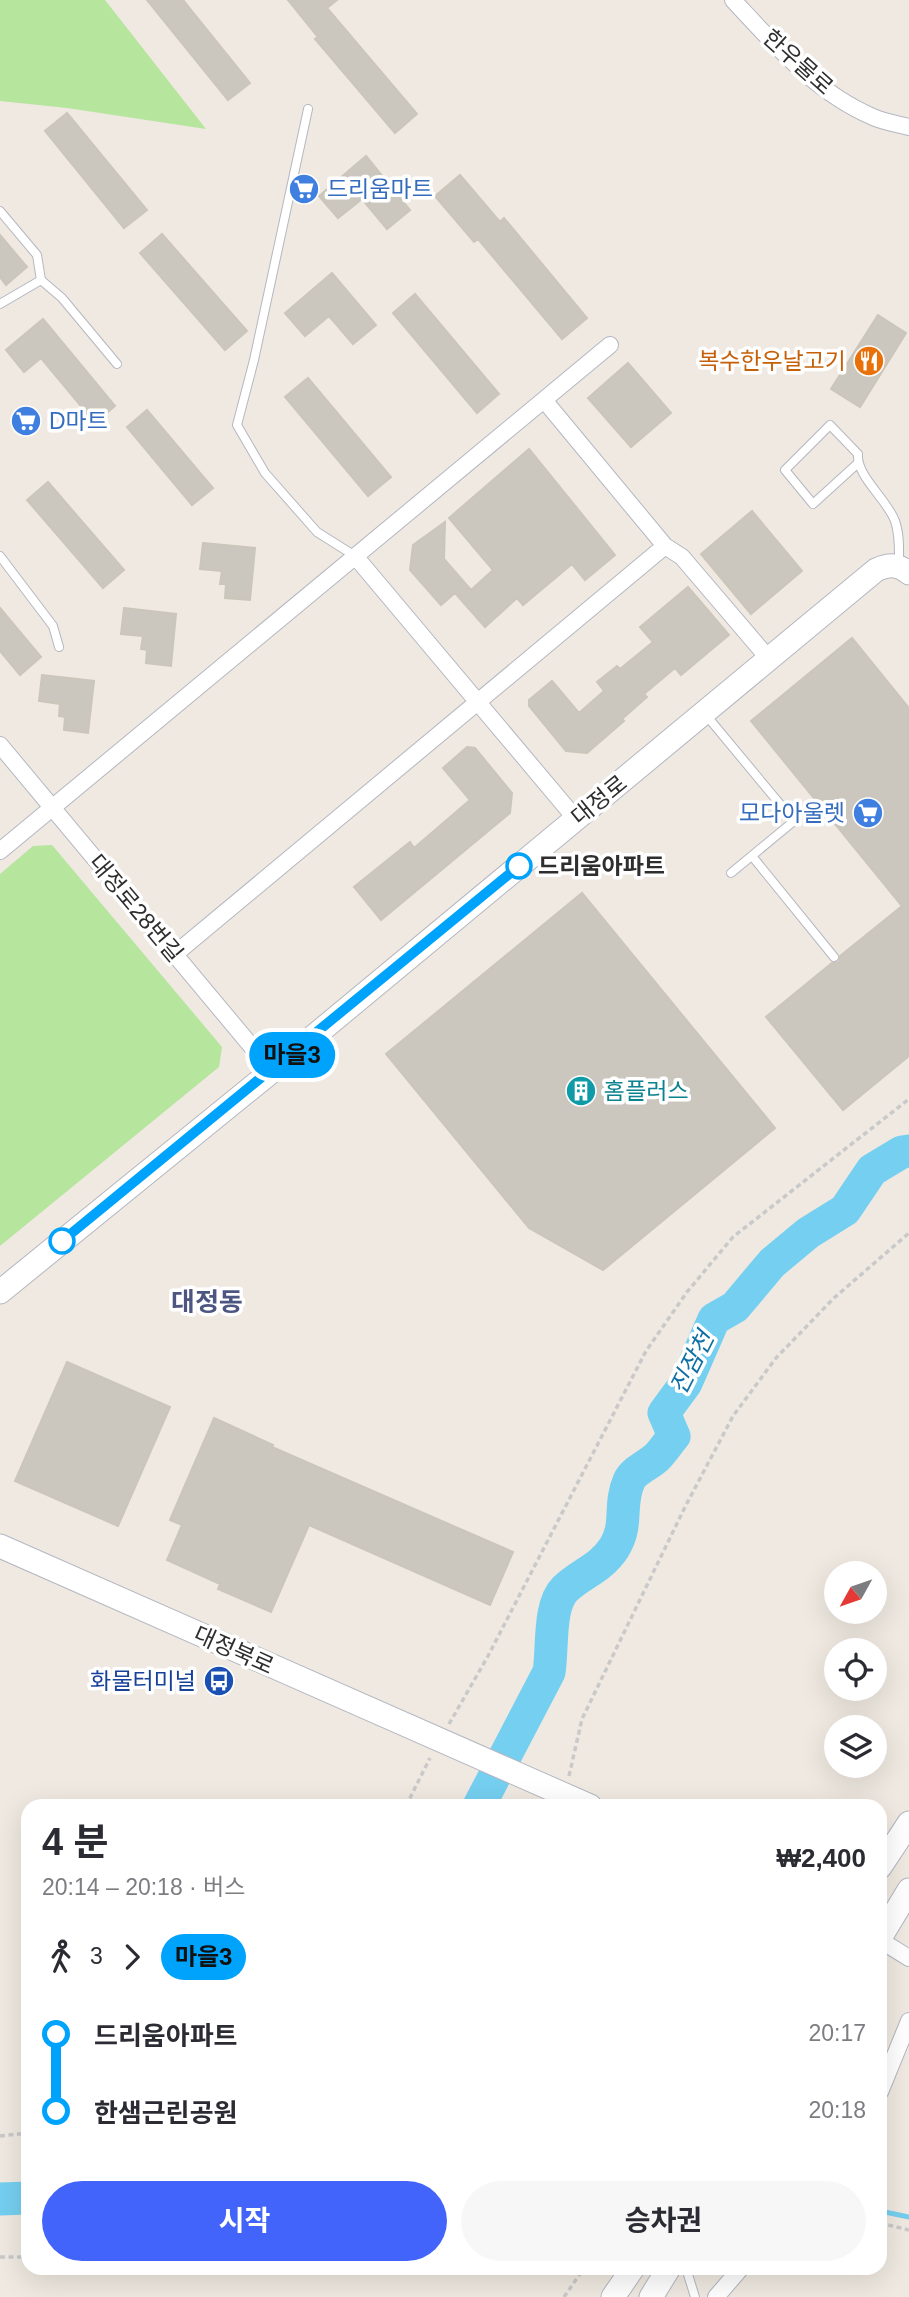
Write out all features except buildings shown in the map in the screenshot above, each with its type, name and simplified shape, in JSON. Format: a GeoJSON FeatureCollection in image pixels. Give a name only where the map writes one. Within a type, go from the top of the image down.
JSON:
{"type":"FeatureCollection","features":[{"type":"Feature","properties":{"kind":"street","name":"한우물로"},"geometry":{"type":"LineString","coordinates":[[733,0],[785,56],[825,90],[873,118],[909,128]]}},
{"type":"Feature","properties":{"kind":"street"},"geometry":{"type":"LineString","coordinates":[[0,850],[610,345]]}},
{"type":"Feature","properties":{"kind":"street"},"geometry":{"type":"LineString","coordinates":[[544,400],[665,546],[682,557],[769,659]]}},
{"type":"Feature","properties":{"kind":"street"},"geometry":{"type":"LineString","coordinates":[[175,954],[665,546]]}},
{"type":"Feature","properties":{"kind":"street"},"geometry":{"type":"LineString","coordinates":[[355,556],[576,819]]}},
{"type":"Feature","properties":{"kind":"street","name":"대정로"},"geometry":{"type":"LineString","coordinates":[[0,1292],[272,1071],[876,570],[887,565],[904,569]]}},
{"type":"Feature","properties":{"kind":"street","name":"대정로28번길"},"geometry":{"type":"LineString","coordinates":[[0,746],[272,1071]]}},
{"type":"Feature","properties":{"kind":"street","name":"대정북로"},"geometry":{"type":"LineString","coordinates":[[0,1546],[574,1799]]}},
{"type":"Feature","properties":{"kind":"street"},"geometry":{"type":"LineString","coordinates":[[887,1856],[909,1822]]}},
{"type":"Feature","properties":{"kind":"street"},"geometry":{"type":"LineString","coordinates":[[887,1927],[909,1890]]}},
{"type":"Feature","properties":{"kind":"street"},"geometry":{"type":"LineString","coordinates":[[887,1944],[909,1958]]}},
{"type":"Feature","properties":{"kind":"street"},"geometry":{"type":"LineString","coordinates":[[887,2075],[909,2021]]}},
{"type":"Feature","properties":{"kind":"street"},"geometry":{"type":"LineString","coordinates":[[613,2297],[628,2275]]}},
{"type":"Feature","properties":{"kind":"street"},"geometry":{"type":"LineString","coordinates":[[651,2297],[665,2275]]}},
{"type":"Feature","properties":{"kind":"street"},"geometry":{"type":"LineString","coordinates":[[716,2297],[735,2275]]}},
{"type":"Feature","properties":{"kind":"lane"},"geometry":{"type":"LineString","coordinates":[[308,109],[254,360],[237,425],[265,473],[317,532],[355,556]]}},
{"type":"Feature","properties":{"kind":"lane"},"geometry":{"type":"LineString","coordinates":[[0,211],[37,254],[41,279],[62,298],[117,364]]}},
{"type":"Feature","properties":{"kind":"lane"},"geometry":{"type":"LineString","coordinates":[[0,304],[41,279]]}},
{"type":"Feature","properties":{"kind":"lane"},"geometry":{"type":"LineString","coordinates":[[857,464],[813,504],[785,470],[830,425],[858,454],[857,464],[888,508],[895,522],[904,569]]}},
{"type":"Feature","properties":{"kind":"lane"},"geometry":{"type":"LineString","coordinates":[[0,556],[53,626],[60,647]]}},
{"type":"Feature","properties":{"kind":"lane"},"geometry":{"type":"LineString","coordinates":[[704,713],[793,821],[731,873]]}},
{"type":"Feature","properties":{"kind":"lane"},"geometry":{"type":"LineString","coordinates":[[752,856],[834,957]]}},
{"type":"Feature","properties":{"kind":"lane"},"geometry":{"type":"LineString","coordinates":[[688,2275],[695,2297]]}},
{"type":"Feature","properties":{"kind":"path"},"geometry":{"type":"LineString","coordinates":[[410,1799],[488,1656],[646,1351],[687,1292],[733,1237],[909,1099]]}},
{"type":"Feature","properties":{"kind":"path"},"geometry":{"type":"LineString","coordinates":[[573,1764],[582,1719],[685,1507],[733,1416],[776,1357],[834,1298],[909,1233]]}},
{"type":"Feature","properties":{"kind":"path"},"geometry":{"type":"LineString","coordinates":[[0,2136],[21,2134]]}},
{"type":"Feature","properties":{"kind":"path"},"geometry":{"type":"LineString","coordinates":[[887,2225],[909,2230]]}},
{"type":"Feature","properties":{"kind":"path"},"geometry":{"type":"LineString","coordinates":[[0,2257],[21,2257]]}},
{"type":"Feature","properties":{"kind":"path"},"geometry":{"type":"LineString","coordinates":[[564,2297],[579,2275]]}},
{"type":"Feature","properties":{"kind":"green space"},"geometry":{"type":"Polygon","coordinates":[[[0,0],[105,0],[206,129],[0,101],[0,0]]]}},
{"type":"Feature","properties":{"kind":"green space"},"geometry":{"type":"Polygon","coordinates":[[[52,845],[222,1047],[219,1067],[0,1246],[0,874],[33,846],[52,845]]]}},
{"type":"Feature","properties":{"kind":"waterway","name":"진잠천"},"geometry":{"type":"LineString","coordinates":[[483,1799],[549,1672],[554,1617],[560,1597],[565,1589],[603,1561],[614,1548],[621,1531],[629,1481],[657,1457],[674,1436],[664,1413],[686,1383],[714,1319],[735,1307],[772,1263],[808,1233],[845,1210],[872,1170],[902,1152],[909,1151]]}},
{"type":"Feature","properties":{"kind":"waterway","name":"진잠천"},"geometry":{"type":"LineString","coordinates":[[0,2199],[21,2198]]}},
{"type":"Feature","properties":{"kind":"waterway"},"geometry":{"type":"LineString","coordinates":[[887,2212],[909,2217]]}},
{"type":"Feature","properties":{"kind":"bus line","name":"마을3"},"geometry":{"type":"LineString","coordinates":[[62,1241],[519,866]]}},
{"type":"Feature","properties":{"kind":"place","name":"드리움마트"},"geometry":{"type":"Point","coordinates":[304,189]}},
{"type":"Feature","properties":{"kind":"place","name":"복수한우날고기"},"geometry":{"type":"Point","coordinates":[869,361]}},
{"type":"Feature","properties":{"kind":"place","name":"D마트"},"geometry":{"type":"Point","coordinates":[26,421]}},
{"type":"Feature","properties":{"kind":"place","name":"모다아울렛"},"geometry":{"type":"Point","coordinates":[868,813]}},
{"type":"Feature","properties":{"kind":"place","name":"드리움아파트"},"geometry":{"type":"Point","coordinates":[519,866]}},
{"type":"Feature","properties":{"kind":"place","name":"홈플러스"},"geometry":{"type":"Point","coordinates":[581,1091]}},
{"type":"Feature","properties":{"kind":"place","name":"화물터미널"},"geometry":{"type":"Point","coordinates":[219,1681]}},
{"type":"Feature","properties":{"kind":"district","name":"대정동"},"geometry":{"type":"Point","coordinates":[207,1302]}}]}
